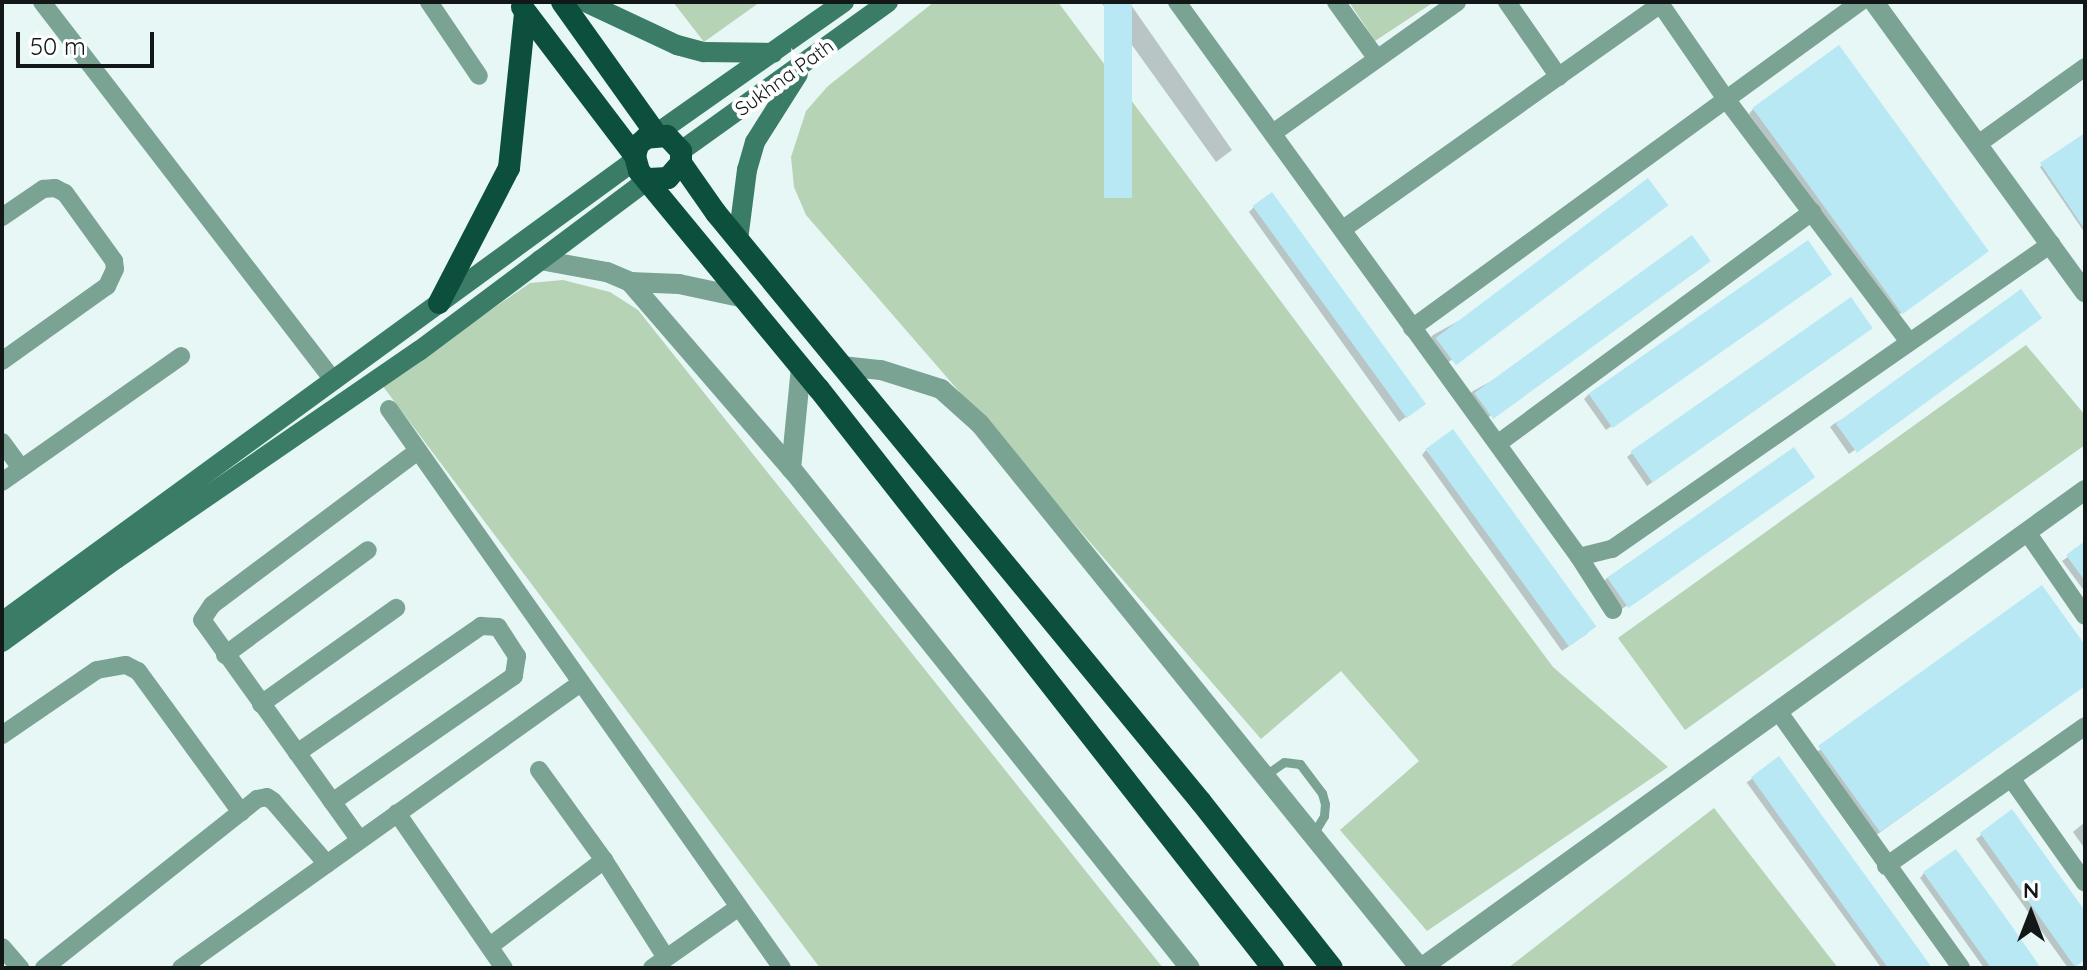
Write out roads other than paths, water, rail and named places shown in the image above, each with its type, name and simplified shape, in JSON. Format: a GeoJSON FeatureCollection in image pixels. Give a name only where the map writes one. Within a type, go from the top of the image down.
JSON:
{"type":"FeatureCollection","features":[{"type":"Feature","properties":{"kind":"highway"},"geometry":{"type":"LineString","coordinates":[[562,2],[656,134],[676,142],[681,157],[738,240],[1201,802],[1332,968]]}},
{"type":"Feature","properties":{"kind":"highway"},"geometry":{"type":"LineString","coordinates":[[521,7],[635,158],[639,171],[649,179],[801,367],[1273,968]]}},
{"type":"Feature","properties":{"kind":"highway"},"geometry":{"type":"LineString","coordinates":[[439,303],[509,168],[521,7]]}},
{"type":"Feature","properties":{"kind":"highway"},"geometry":{"type":"LineString","coordinates":[[635,158],[638,145],[656,134]]}},
{"type":"Feature","properties":{"kind":"highway"},"geometry":{"type":"LineString","coordinates":[[649,179],[668,178],[681,157]]}},
{"type":"Feature","properties":{"kind":"main road"},"geometry":{"type":"LineString","coordinates":[[585,2],[677,45],[704,52],[773,53]]}},
{"type":"Feature","properties":{"kind":"main road","name":"Sukhna Path"},"geometry":{"type":"LineString","coordinates":[[656,134],[844,2]]}},
{"type":"Feature","properties":{"kind":"main road","name":"Sukhna Path"},"geometry":{"type":"LineString","coordinates":[[681,157],[888,2]]}},
{"type":"Feature","properties":{"kind":"main road"},"geometry":{"type":"LineString","coordinates":[[738,240],[747,170],[755,142],[807,60]]}},
{"type":"Feature","properties":{"kind":"main road"},"geometry":{"type":"LineString","coordinates":[[2,622],[635,158]]}},
{"type":"Feature","properties":{"kind":"main road"},"geometry":{"type":"LineString","coordinates":[[2,642],[128,550],[419,351],[649,179]]}},
{"type":"Feature","properties":{"kind":"street"},"geometry":{"type":"LineString","coordinates":[[42,2],[333,380]]}},
{"type":"Feature","properties":{"kind":"street"},"geometry":{"type":"LineString","coordinates":[[429,2],[479,76]]}},
{"type":"Feature","properties":{"kind":"street"},"geometry":{"type":"LineString","coordinates":[[1177,2],[1412,328],[1500,442],[1613,610]]}},
{"type":"Feature","properties":{"kind":"street"},"geometry":{"type":"LineString","coordinates":[[1336,2],[1377,59]]}},
{"type":"Feature","properties":{"kind":"street"},"geometry":{"type":"LineString","coordinates":[[1273,133],[1457,2]]}},
{"type":"Feature","properties":{"kind":"street"},"geometry":{"type":"LineString","coordinates":[[1507,2],[1559,77]]}},
{"type":"Feature","properties":{"kind":"street"},"geometry":{"type":"LineString","coordinates":[[1412,328],[1860,2]]}},
{"type":"Feature","properties":{"kind":"street"},"geometry":{"type":"LineString","coordinates":[[1874,2],[2085,292]]}},
{"type":"Feature","properties":{"kind":"street"},"geometry":{"type":"LineString","coordinates":[[1343,229],[1660,3],[1726,99],[1909,342]]}},
{"type":"Feature","properties":{"kind":"street"},"geometry":{"type":"LineString","coordinates":[[1978,144],[2085,67]]}},
{"type":"Feature","properties":{"kind":"street"},"geometry":{"type":"LineString","coordinates":[[2,217],[43,189],[55,188],[65,193],[114,261],[115,269],[107,286],[2,361]]}},
{"type":"Feature","properties":{"kind":"street"},"geometry":{"type":"LineString","coordinates":[[1500,442],[1812,212]]}},
{"type":"Feature","properties":{"kind":"street"},"geometry":{"type":"LineString","coordinates":[[1579,557],[1612,549],[2051,244]]}},
{"type":"Feature","properties":{"kind":"street"},"geometry":{"type":"LineString","coordinates":[[540,260],[607,272],[630,282],[679,284],[745,298]]}},
{"type":"Feature","properties":{"kind":"street"},"geometry":{"type":"LineString","coordinates":[[630,282],[791,469],[1190,968]]}},
{"type":"Feature","properties":{"kind":"street"},"geometry":{"type":"LineString","coordinates":[[2,482],[181,356]]}},
{"type":"Feature","properties":{"kind":"street"},"geometry":{"type":"LineString","coordinates":[[842,366],[881,370],[941,389],[980,424],[1421,968],[2085,490]]}},
{"type":"Feature","properties":{"kind":"street"},"geometry":{"type":"LineString","coordinates":[[791,469],[801,367]]}},
{"type":"Feature","properties":{"kind":"street"},"geometry":{"type":"LineString","coordinates":[[389,409],[782,968]]}},
{"type":"Feature","properties":{"kind":"street"},"geometry":{"type":"LineString","coordinates":[[2,442],[21,468]]}},
{"type":"Feature","properties":{"kind":"street"},"geometry":{"type":"LineString","coordinates":[[359,839],[206,630],[202,620],[206,610],[418,451]]}},
{"type":"Feature","properties":{"kind":"street"},"geometry":{"type":"LineString","coordinates":[[2027,532],[2085,616]]}},
{"type":"Feature","properties":{"kind":"street"},"geometry":{"type":"LineString","coordinates":[[225,655],[368,550]]}},
{"type":"Feature","properties":{"kind":"street"},"geometry":{"type":"LineString","coordinates":[[261,704],[396,608]]}},
{"type":"Feature","properties":{"kind":"street"},"geometry":{"type":"LineString","coordinates":[[297,753],[481,626],[498,627],[517,656],[514,676],[332,802]]}},
{"type":"Feature","properties":{"kind":"street"},"geometry":{"type":"LineString","coordinates":[[2,735],[97,670],[126,665],[138,671],[241,812]]}},
{"type":"Feature","properties":{"kind":"street"},"geometry":{"type":"LineString","coordinates":[[181,968],[580,683]]}},
{"type":"Feature","properties":{"kind":"street"},"geometry":{"type":"LineString","coordinates":[[1778,711],[1961,968]]}},
{"type":"Feature","properties":{"kind":"street"},"geometry":{"type":"LineString","coordinates":[[1886,866],[2085,726]]}},
{"type":"Feature","properties":{"kind":"street"},"geometry":{"type":"LineString","coordinates":[[539,770],[604,860],[658,962],[739,907]]}},
{"type":"Feature","properties":{"kind":"street"},"geometry":{"type":"LineString","coordinates":[[2011,778],[2085,883]]}},
{"type":"Feature","properties":{"kind":"street"},"geometry":{"type":"LineString","coordinates":[[44,968],[257,799],[267,797],[273,801],[327,864]]}},
{"type":"Feature","properties":{"kind":"street"},"geometry":{"type":"LineString","coordinates":[[397,813],[504,968]]}},
{"type":"Feature","properties":{"kind":"street"},"geometry":{"type":"LineString","coordinates":[[490,946],[604,860]]}},
{"type":"Feature","properties":{"kind":"street"},"geometry":{"type":"LineString","coordinates":[[2,947],[20,968]]}},
{"type":"Feature","properties":{"kind":"lane"},"geometry":{"type":"LineString","coordinates":[[1264,776],[1284,762],[1300,764],[1322,793],[1325,804],[1324,816],[1312,836]]}}]}
